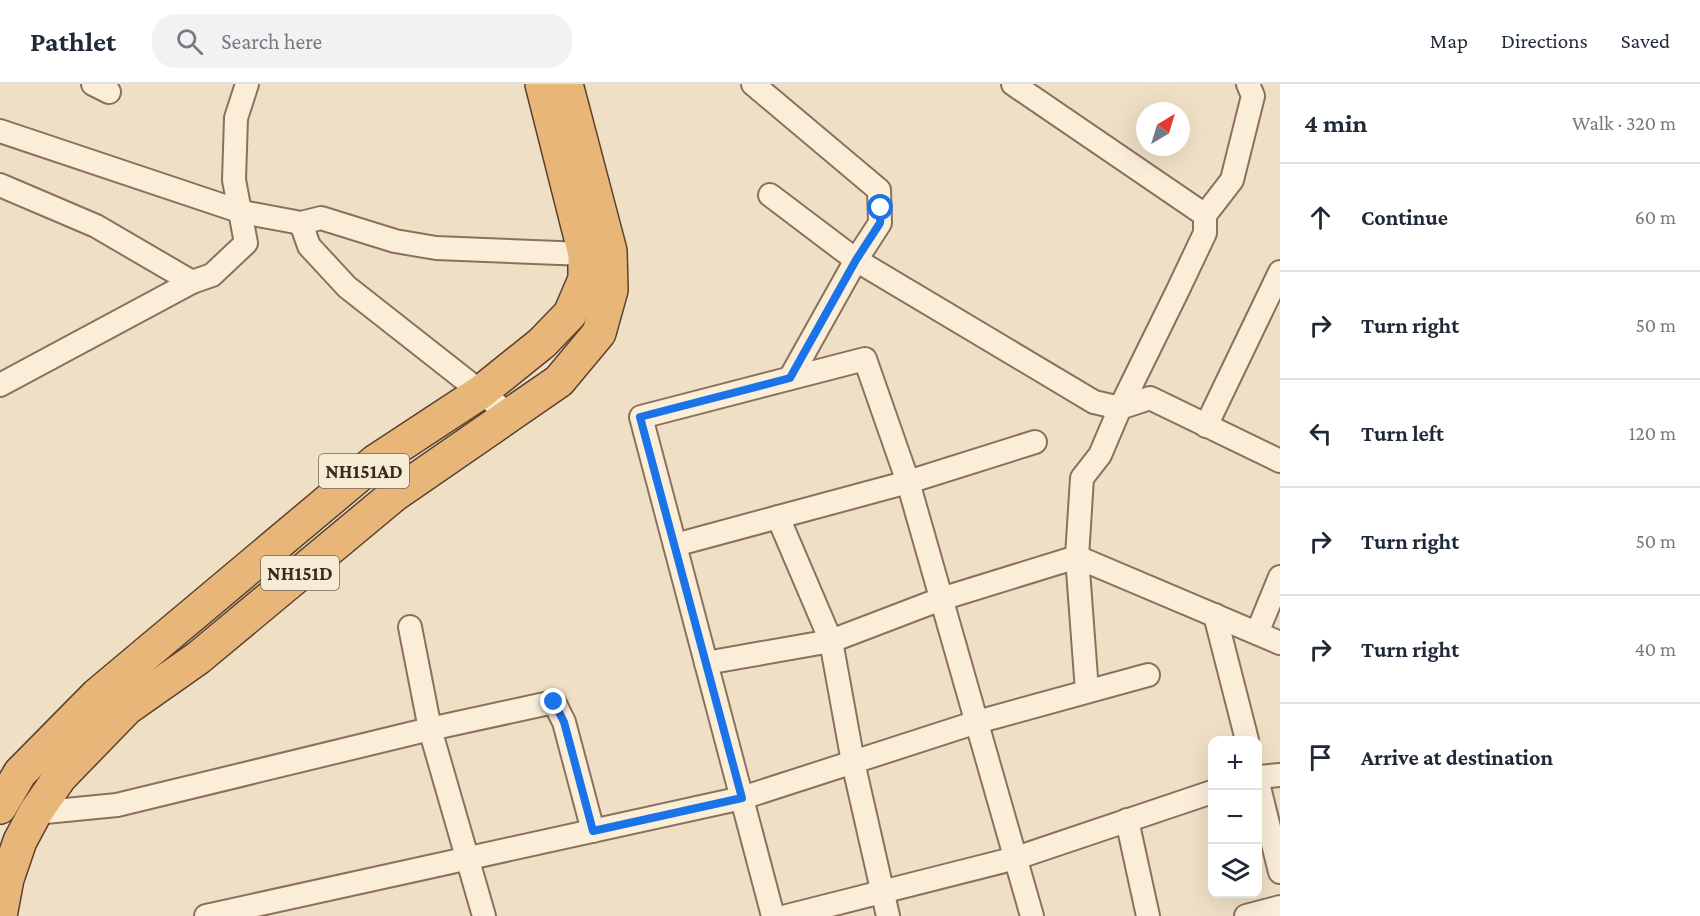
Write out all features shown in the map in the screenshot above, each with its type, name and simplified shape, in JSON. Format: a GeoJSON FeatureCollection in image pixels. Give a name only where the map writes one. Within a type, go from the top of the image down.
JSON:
{"type":"FeatureCollection","features":[{"type":"Feature","properties":{"kind":"highway","name":"NH151AD"},"geometry":{"type":"LineString","coordinates":[[542,84],[597,253]]}},
{"type":"Feature","properties":{"kind":"highway","name":"NH151AD"},"geometry":{"type":"LineString","coordinates":[[0,807],[20,773],[97,695],[376,461],[481,392],[542,343],[570,314],[597,253],[566,84]]}},
{"type":"Feature","properties":{"kind":"highway","name":"NH151D"},"geometry":{"type":"LineString","coordinates":[[0,916],[3,877],[35,813],[60,777],[127,708],[198,658],[394,495],[559,381],[599,333],[611,290],[597,253]]}},
{"type":"Feature","properties":{"kind":"street"},"geometry":{"type":"LineString","coordinates":[[0,385],[192,282],[212,274],[246,243],[242,212],[234,180],[236,118],[247,84]]}},
{"type":"Feature","properties":{"kind":"street"},"geometry":{"type":"LineString","coordinates":[[753,84],[879,189],[880,223],[856,260],[790,378]]}},
{"type":"Feature","properties":{"kind":"street"},"geometry":{"type":"LineString","coordinates":[[1013,84],[1205,215]]}},
{"type":"Feature","properties":{"kind":"street"},"geometry":{"type":"LineString","coordinates":[[1087,691],[1077,557],[1082,478],[1100,455],[1120,408],[1205,233],[1205,215],[1232,180],[1253,96],[1248,84]]}},
{"type":"Feature","properties":{"kind":"street"},"geometry":{"type":"LineString","coordinates":[[0,130],[242,212],[301,224],[321,219],[395,241],[436,248],[597,253]]}},
{"type":"Feature","properties":{"kind":"street"},"geometry":{"type":"LineString","coordinates":[[0,185],[96,226],[192,282]]}},
{"type":"Feature","properties":{"kind":"street"},"geometry":{"type":"LineString","coordinates":[[770,195],[856,260],[1094,402],[1120,408],[1150,399],[1280,461]]}},
{"type":"Feature","properties":{"kind":"street"},"geometry":{"type":"LineString","coordinates":[[301,224],[309,246],[347,287],[510,415]]}},
{"type":"Feature","properties":{"kind":"street"},"geometry":{"type":"LineString","coordinates":[[1206,426],[1280,272]]}},
{"type":"Feature","properties":{"kind":"street"},"geometry":{"type":"LineString","coordinates":[[773,916],[640,417],[865,359],[908,482],[1032,916]]}},
{"type":"Feature","properties":{"kind":"street"},"geometry":{"type":"LineString","coordinates":[[675,545],[908,482],[1035,442]]}},
{"type":"Feature","properties":{"kind":"street"},"geometry":{"type":"LineString","coordinates":[[778,517],[831,640],[853,762],[888,916]]}},
{"type":"Feature","properties":{"kind":"street"},"geometry":{"type":"LineString","coordinates":[[706,663],[831,640],[941,599],[1077,557],[1280,643]]}},
{"type":"Feature","properties":{"kind":"street"},"geometry":{"type":"LineString","coordinates":[[1257,633],[1280,577]]}},
{"type":"Feature","properties":{"kind":"street"},"geometry":{"type":"LineString","coordinates":[[1215,615],[1246,736]]}},
{"type":"Feature","properties":{"kind":"street"},"geometry":{"type":"LineString","coordinates":[[411,627],[430,729],[484,916]]}},
{"type":"Feature","properties":{"kind":"street"},"geometry":{"type":"LineString","coordinates":[[206,916],[742,798],[976,722],[1148,675]]}},
{"type":"Feature","properties":{"kind":"street"},"geometry":{"type":"LineString","coordinates":[[35,813],[117,805],[430,729],[554,702],[564,722],[593,831]]}},
{"type":"Feature","properties":{"kind":"street"},"geometry":{"type":"LineString","coordinates":[[1262,777],[1280,775]]}},
{"type":"Feature","properties":{"kind":"street"},"geometry":{"type":"LineString","coordinates":[[1259,790],[1280,872]]}},
{"type":"Feature","properties":{"kind":"street"},"geometry":{"type":"LineString","coordinates":[[787,916],[1016,858],[1208,793]]}},
{"type":"Feature","properties":{"kind":"street"},"geometry":{"type":"LineString","coordinates":[[1127,820],[1148,916]]}},
{"type":"Feature","properties":{"kind":"street"},"geometry":{"type":"LineString","coordinates":[[1246,916],[1280,907]]}},
{"type":"Feature","properties":{"kind":"route"},"geometry":{"type":"LineString","coordinates":[[554,702],[564,722],[593,831],[742,798],[640,417],[790,378],[856,260],[880,223],[881,208]]}}]}
